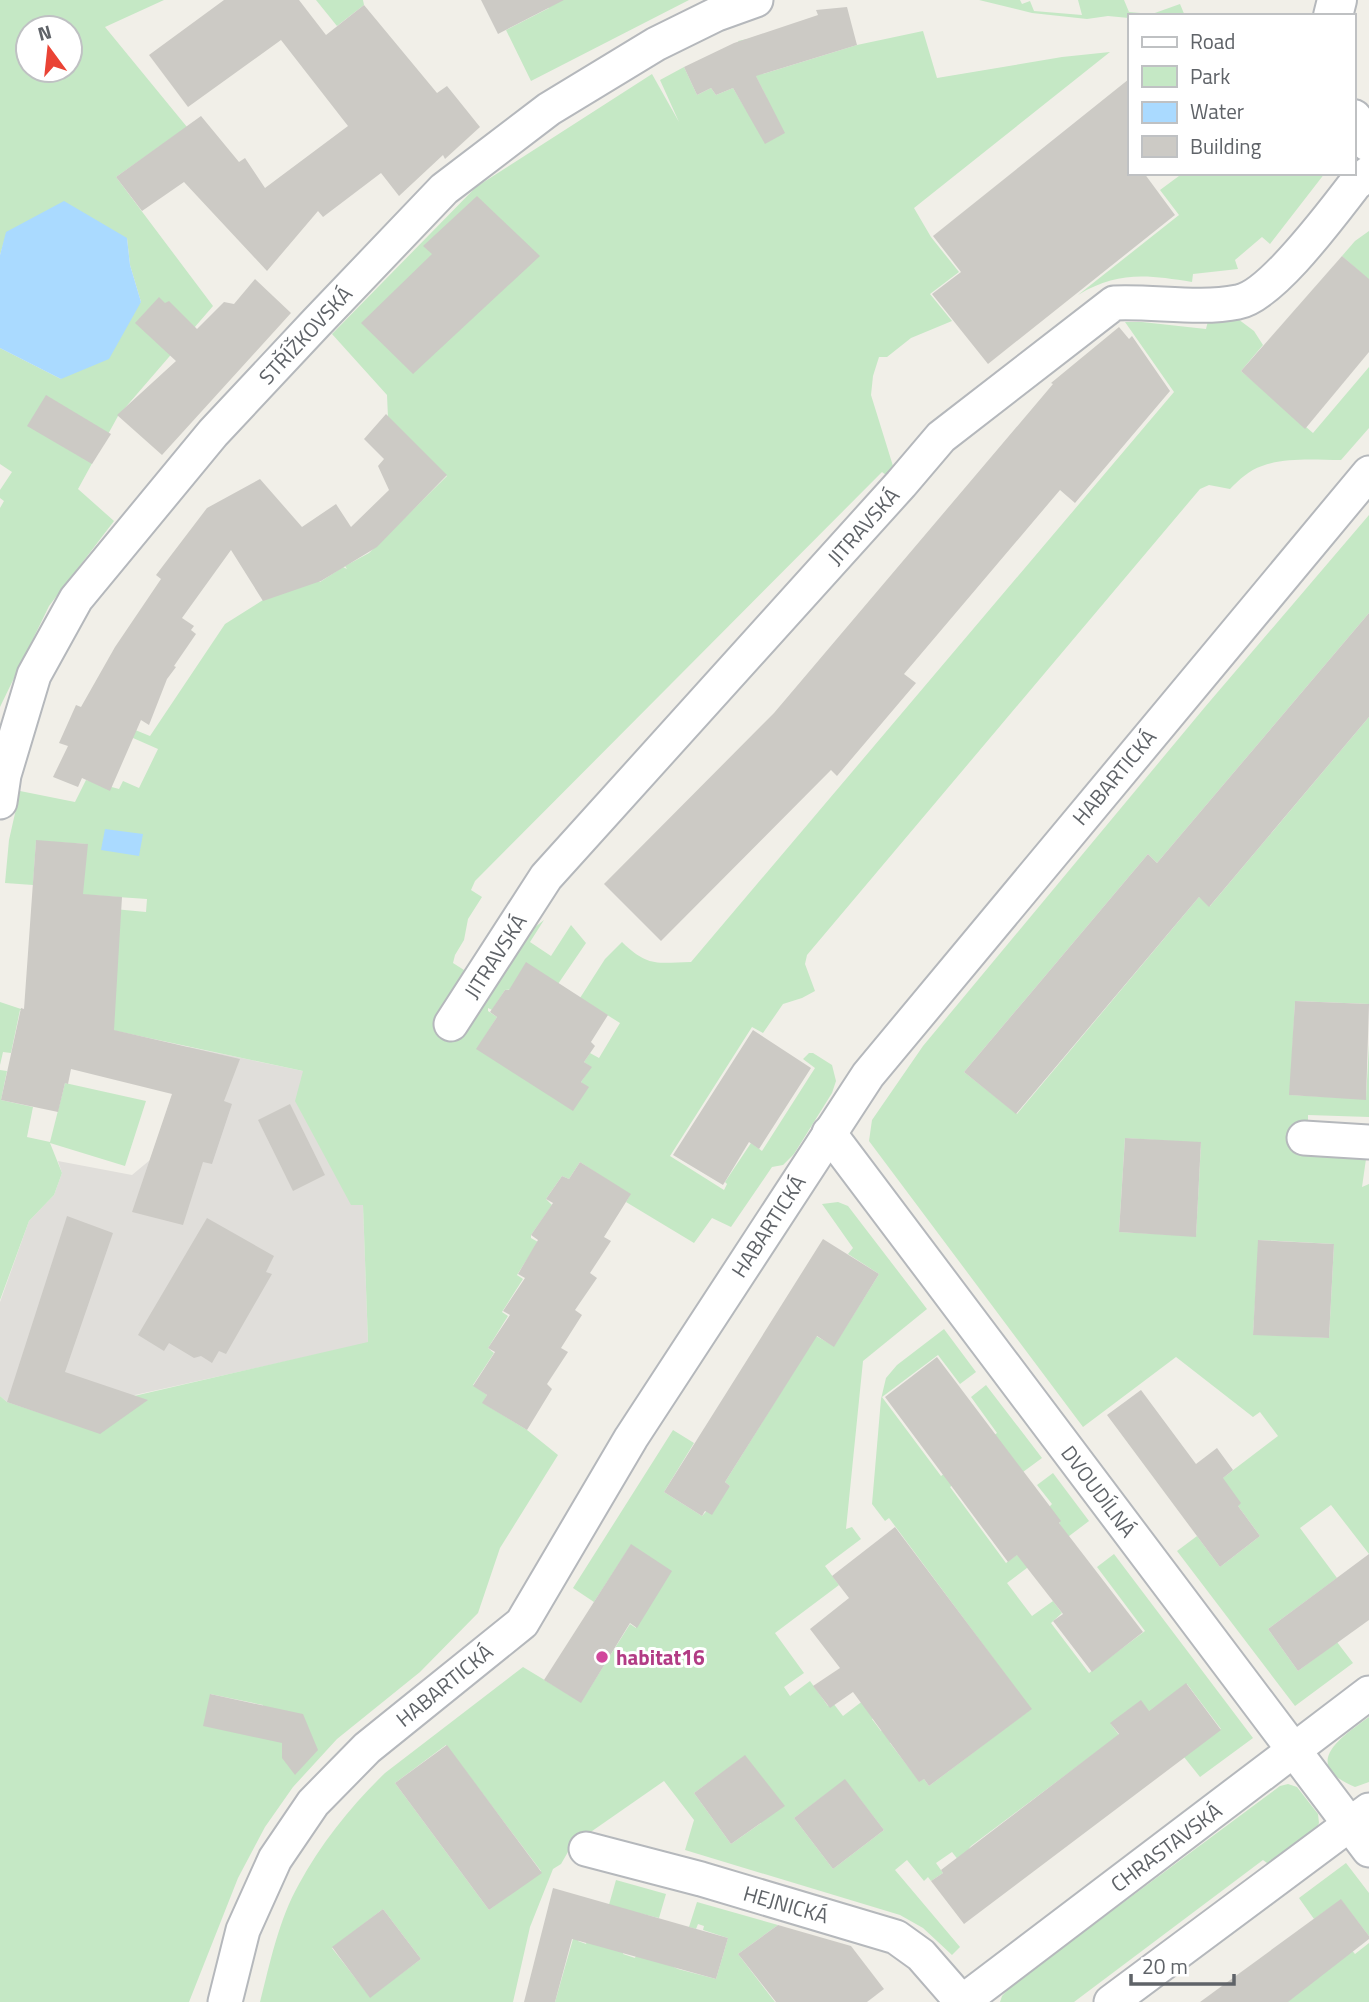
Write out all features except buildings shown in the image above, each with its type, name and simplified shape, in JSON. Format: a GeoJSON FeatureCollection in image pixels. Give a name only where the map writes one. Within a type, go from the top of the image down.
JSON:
{"type":"FeatureCollection","features":[{"type":"Feature","properties":{"kind":"street","name":"STŘÍŽKOVSKÁ"},"geometry":{"type":"LineString","coordinates":[[0,802],[4,775],[34,675],[76,599],[213,433],[444,189],[549,109],[715,7],[756,0]]}},
{"type":"Feature","properties":{"kind":"street"},"geometry":{"type":"LineString","coordinates":[[1355,122],[1369,142]]}},
{"type":"Feature","properties":{"kind":"street","name":"JITRAVSKÁ"},"geometry":{"type":"LineString","coordinates":[[451,1024],[546,877],[941,437],[1114,303],[1203,305],[1241,302],[1270,285],[1355,184],[1369,173]]}},
{"type":"Feature","properties":{"kind":"street","name":"HABARTICKÁ"},"geometry":{"type":"LineString","coordinates":[[225,2002],[243,1930],[275,1859],[313,1802],[366,1748],[522,1623],[631,1438],[868,1075],[1369,473]]}},
{"type":"Feature","properties":{"kind":"street","name":"DVOUDÍLNÁ"},"geometry":{"type":"LineString","coordinates":[[829,1133],[1294,1750],[1363,1828]]}},
{"type":"Feature","properties":{"kind":"street"},"geometry":{"type":"LineString","coordinates":[[1304,1138],[1369,1142]]}},
{"type":"Feature","properties":{"kind":"street","name":"CHRASTAVSKÁ"},"geometry":{"type":"LineString","coordinates":[[962,2002],[1369,1693]]}},
{"type":"Feature","properties":{"kind":"street"},"geometry":{"type":"LineString","coordinates":[[1111,2002],[1363,1828]]}},
{"type":"Feature","properties":{"kind":"street","name":"HEJNICKÁ"},"geometry":{"type":"LineString","coordinates":[[586,1849],[701,1878],[896,1937],[921,1955],[962,2002]]}},
{"type":"Feature","properties":{"kind":"shaded area"},"geometry":{"type":"Polygon","coordinates":[[[189,1047],[303,1071],[363,1205],[368,1343],[135,1395],[95,1432],[7,1402],[0,1396],[0,1302],[29,1221],[54,1195],[62,1173],[58,1161],[132,1175],[150,1160],[189,1047]]]}},
{"type":"Feature","properties":{"kind":"green space"},"geometry":{"type":"Polygon","coordinates":[[[0,0],[164,0],[105,27],[187,127],[116,177],[213,306],[118,416],[78,489],[114,521],[49,606],[0,707],[0,508],[4,501],[0,498],[0,490],[12,472],[0,464],[0,348],[61,379],[141,302],[130,265],[127,238],[7,232],[0,255],[0,0]]]}},
{"type":"Feature","properties":{"kind":"green space"},"geometry":{"type":"Polygon","coordinates":[[[316,0],[363,0],[364,5],[337,26],[316,0]]]}},
{"type":"Feature","properties":{"kind":"green space"},"geometry":{"type":"Polygon","coordinates":[[[545,0],[689,0],[531,81],[506,30],[549,8],[545,0]]]}},
{"type":"Feature","properties":{"kind":"green space"},"geometry":{"type":"Polygon","coordinates":[[[979,0],[1020,0],[1022,4],[1030,1],[1034,11],[1082,15],[1078,0],[1124,0],[1129,12],[1152,14],[1087,19],[1032,13],[979,0]]]}},
{"type":"Feature","properties":{"kind":"green space"},"geometry":{"type":"Polygon","coordinates":[[[1180,4],[1184,14],[1152,14],[1180,4]]]}},
{"type":"Feature","properties":{"kind":"green space"},"geometry":{"type":"Polygon","coordinates":[[[923,31],[937,78],[1062,57],[1110,52],[914,208],[931,237],[959,272],[930,294],[952,321],[911,338],[887,357],[879,357],[871,395],[893,466],[886,475],[882,472],[475,881],[471,890],[482,897],[468,919],[464,940],[453,963],[464,970],[463,984],[544,920],[530,942],[551,956],[571,925],[586,943],[558,984],[505,990],[492,1010],[488,1008],[488,1011],[497,1017],[477,1049],[588,1088],[581,1082],[591,1067],[584,1062],[590,1053],[599,1058],[620,1023],[580,998],[605,959],[622,942],[646,960],[691,962],[1174,392],[1125,322],[1206,329],[1208,321],[1238,319],[1254,331],[1263,345],[1241,371],[1313,433],[1369,367],[1369,428],[1341,460],[1271,463],[1249,473],[1230,489],[1209,485],[1200,489],[807,955],[805,964],[815,991],[783,1004],[763,1033],[752,1027],[670,1156],[724,1190],[727,1184],[725,1182],[751,1143],[762,1151],[815,1068],[803,1059],[813,1053],[832,1065],[836,1081],[832,1093],[794,1154],[783,1165],[772,1167],[731,1227],[712,1218],[694,1243],[626,1202],[630,1195],[580,1162],[569,1179],[562,1176],[546,1199],[552,1205],[531,1235],[531,1238],[538,1242],[517,1275],[523,1279],[502,1312],[508,1316],[488,1348],[494,1353],[473,1385],[487,1395],[483,1403],[527,1430],[558,1455],[500,1548],[478,1613],[420,1672],[337,1739],[293,1787],[265,1827],[238,1878],[189,2002],[0,2002],[0,1396],[7,1402],[100,1433],[134,1396],[368,1342],[363,1205],[351,1205],[295,1101],[303,1071],[79,1023],[114,909],[146,912],[147,899],[74,894],[87,844],[36,841],[33,885],[5,883],[9,840],[20,791],[75,802],[86,780],[119,789],[123,781],[139,788],[158,749],[133,738],[113,721],[150,736],[225,624],[263,600],[318,580],[320,582],[343,567],[347,569],[345,566],[369,553],[447,476],[388,418],[387,395],[332,334],[476,187],[652,74],[679,122],[660,80],[684,67],[697,95],[711,88],[716,95],[733,88],[746,110],[767,98],[738,41],[747,39],[755,64],[763,74],[857,45],[923,31]],[[210,1694],[257,1737],[263,1705],[210,1694]]]}},
{"type":"Feature","properties":{"kind":"green space"},"geometry":{"type":"Polygon","coordinates":[[[1180,175],[1323,175],[1270,244],[1262,237],[1235,260],[1238,269],[1193,274],[1192,282],[1147,277],[1120,278],[1078,295],[1179,215],[1160,190],[1180,175]]]}},
{"type":"Feature","properties":{"kind":"green space"},"geometry":{"type":"Polygon","coordinates":[[[1369,231],[1369,280],[1342,256],[1355,241],[1369,231]]]}},
{"type":"Feature","properties":{"kind":"green space"},"geometry":{"type":"Polygon","coordinates":[[[1369,515],[1369,613],[1157,863],[1148,854],[964,1072],[1017,1114],[1199,897],[1210,906],[1369,717],[1369,1004],[1295,1001],[1290,1095],[1366,1099],[1369,1044],[1369,1117],[1308,1115],[1308,1156],[1366,1159],[1362,1187],[1369,1184],[1369,1554],[1331,1505],[1300,1528],[1337,1578],[1268,1629],[1298,1671],[1337,1642],[1353,1663],[1295,1706],[1177,1551],[1197,1536],[1220,1567],[1260,1536],[1238,1506],[1211,1487],[1278,1436],[1260,1412],[1253,1417],[1176,1357],[1083,1427],[869,1141],[872,1120],[923,1046],[1369,515]],[[1125,1138],[1119,1232],[1196,1236],[1201,1143],[1125,1138]],[[1259,1240],[1253,1334],[1329,1338],[1334,1244],[1259,1240]]]}},
{"type":"Feature","properties":{"kind":"green space"},"geometry":{"type":"Polygon","coordinates":[[[0,1002],[24,1010],[20,1010],[11,1053],[3,1052],[0,1065],[0,1002]]]}},
{"type":"Feature","properties":{"kind":"green space"},"geometry":{"type":"Polygon","coordinates":[[[0,1070],[7,1071],[1,1100],[33,1107],[27,1137],[50,1142],[65,1083],[146,1101],[125,1166],[50,1143],[62,1173],[54,1195],[29,1221],[0,1300],[0,1070]]]}},
{"type":"Feature","properties":{"kind":"green space"},"geometry":{"type":"Polygon","coordinates":[[[838,1202],[848,1206],[927,1309],[863,1361],[846,1529],[852,1527],[861,1539],[825,1566],[839,1585],[775,1633],[804,1673],[784,1687],[790,1696],[810,1681],[828,1706],[833,1703],[843,1716],[864,1700],[876,1716],[872,1719],[881,1731],[886,1729],[893,1739],[890,1743],[919,1781],[924,1779],[929,1786],[1031,1709],[889,1518],[885,1521],[872,1504],[881,1399],[886,1378],[897,1365],[944,1329],[976,1372],[960,1384],[938,1355],[882,1397],[941,1476],[997,1433],[971,1397],[986,1385],[1042,1458],[1023,1472],[1003,1446],[950,1487],[1006,1563],[1060,1523],[1049,1507],[1052,1504],[1037,1485],[1053,1473],[1089,1521],[1007,1583],[1032,1616],[1053,1601],[1062,1613],[1051,1623],[1089,1673],[1145,1631],[1097,1567],[1114,1554],[1253,1738],[1200,1777],[1184,1757],[1221,1729],[1187,1684],[1149,1711],[1111,1724],[1119,1735],[971,1846],[959,1861],[952,1852],[936,1863],[943,1873],[931,1881],[928,1877],[924,1881],[907,1860],[895,1870],[960,1947],[952,1955],[923,1928],[900,1915],[685,1850],[694,1820],[664,1781],[572,1845],[561,1864],[553,1869],[530,1927],[513,2002],[260,2002],[281,1926],[299,1884],[338,1825],[385,1773],[523,1667],[581,1702],[630,1624],[636,1628],[631,1545],[594,1602],[573,1588],[673,1430],[694,1443],[664,1492],[702,1516],[730,1486],[725,1482],[816,1336],[834,1346],[879,1274],[848,1254],[853,1248],[822,1204],[838,1202]],[[446,1745],[395,1783],[489,1910],[541,1871],[446,1745]],[[745,1756],[694,1793],[731,1844],[761,1823],[745,1756]],[[845,1780],[794,1818],[833,1869],[884,1830],[845,1780]],[[383,1909],[332,1948],[370,1997],[421,1959],[383,1909]]]}},
{"type":"Feature","properties":{"kind":"green space"},"geometry":{"type":"Polygon","coordinates":[[[1369,1717],[1369,1782],[1355,1787],[1330,1769],[1328,1760],[1330,1751],[1337,1742],[1369,1717]]]}},
{"type":"Feature","properties":{"kind":"green space"},"geometry":{"type":"Polygon","coordinates":[[[1288,1784],[1297,1787],[1318,1814],[1319,1823],[1314,1834],[1271,1866],[1263,1860],[1074,2002],[1000,2002],[1011,1986],[1280,1786],[1288,1784]]]}},
{"type":"Feature","properties":{"kind":"green space"},"geometry":{"type":"Polygon","coordinates":[[[1346,1863],[1369,1893],[1369,1936],[1341,1900],[1314,1919],[1299,1898],[1346,1863]]]}},
{"type":"Feature","properties":{"kind":"green space"},"geometry":{"type":"Polygon","coordinates":[[[616,1880],[666,1894],[659,1918],[634,1912],[623,1954],[635,1958],[638,1950],[678,1969],[716,1979],[728,1938],[703,1930],[704,1926],[698,1924],[696,1929],[689,1927],[697,1902],[778,1925],[738,1954],[775,2002],[555,2002],[573,1939],[580,1935],[578,1941],[586,1944],[588,1937],[599,1940],[616,1880]]]}},
{"type":"Feature","properties":{"kind":"green space"},"geometry":{"type":"Polygon","coordinates":[[[1369,1943],[1369,2002],[1275,2002],[1349,1947],[1355,1954],[1369,1943]]]}},
{"type":"Feature","properties":{"kind":"water"},"geometry":{"type":"Polygon","coordinates":[[[64,201],[127,238],[130,265],[141,302],[109,359],[61,379],[0,348],[0,255],[6,232],[64,201]]]}},
{"type":"Feature","properties":{"kind":"water"},"geometry":{"type":"Polygon","coordinates":[[[105,829],[143,834],[139,856],[101,850],[105,829]]]}},
{"type":"Feature","properties":{"kind":"place","name":"habitat16"},"geometry":{"type":"Point","coordinates":[602,1657]}}]}
